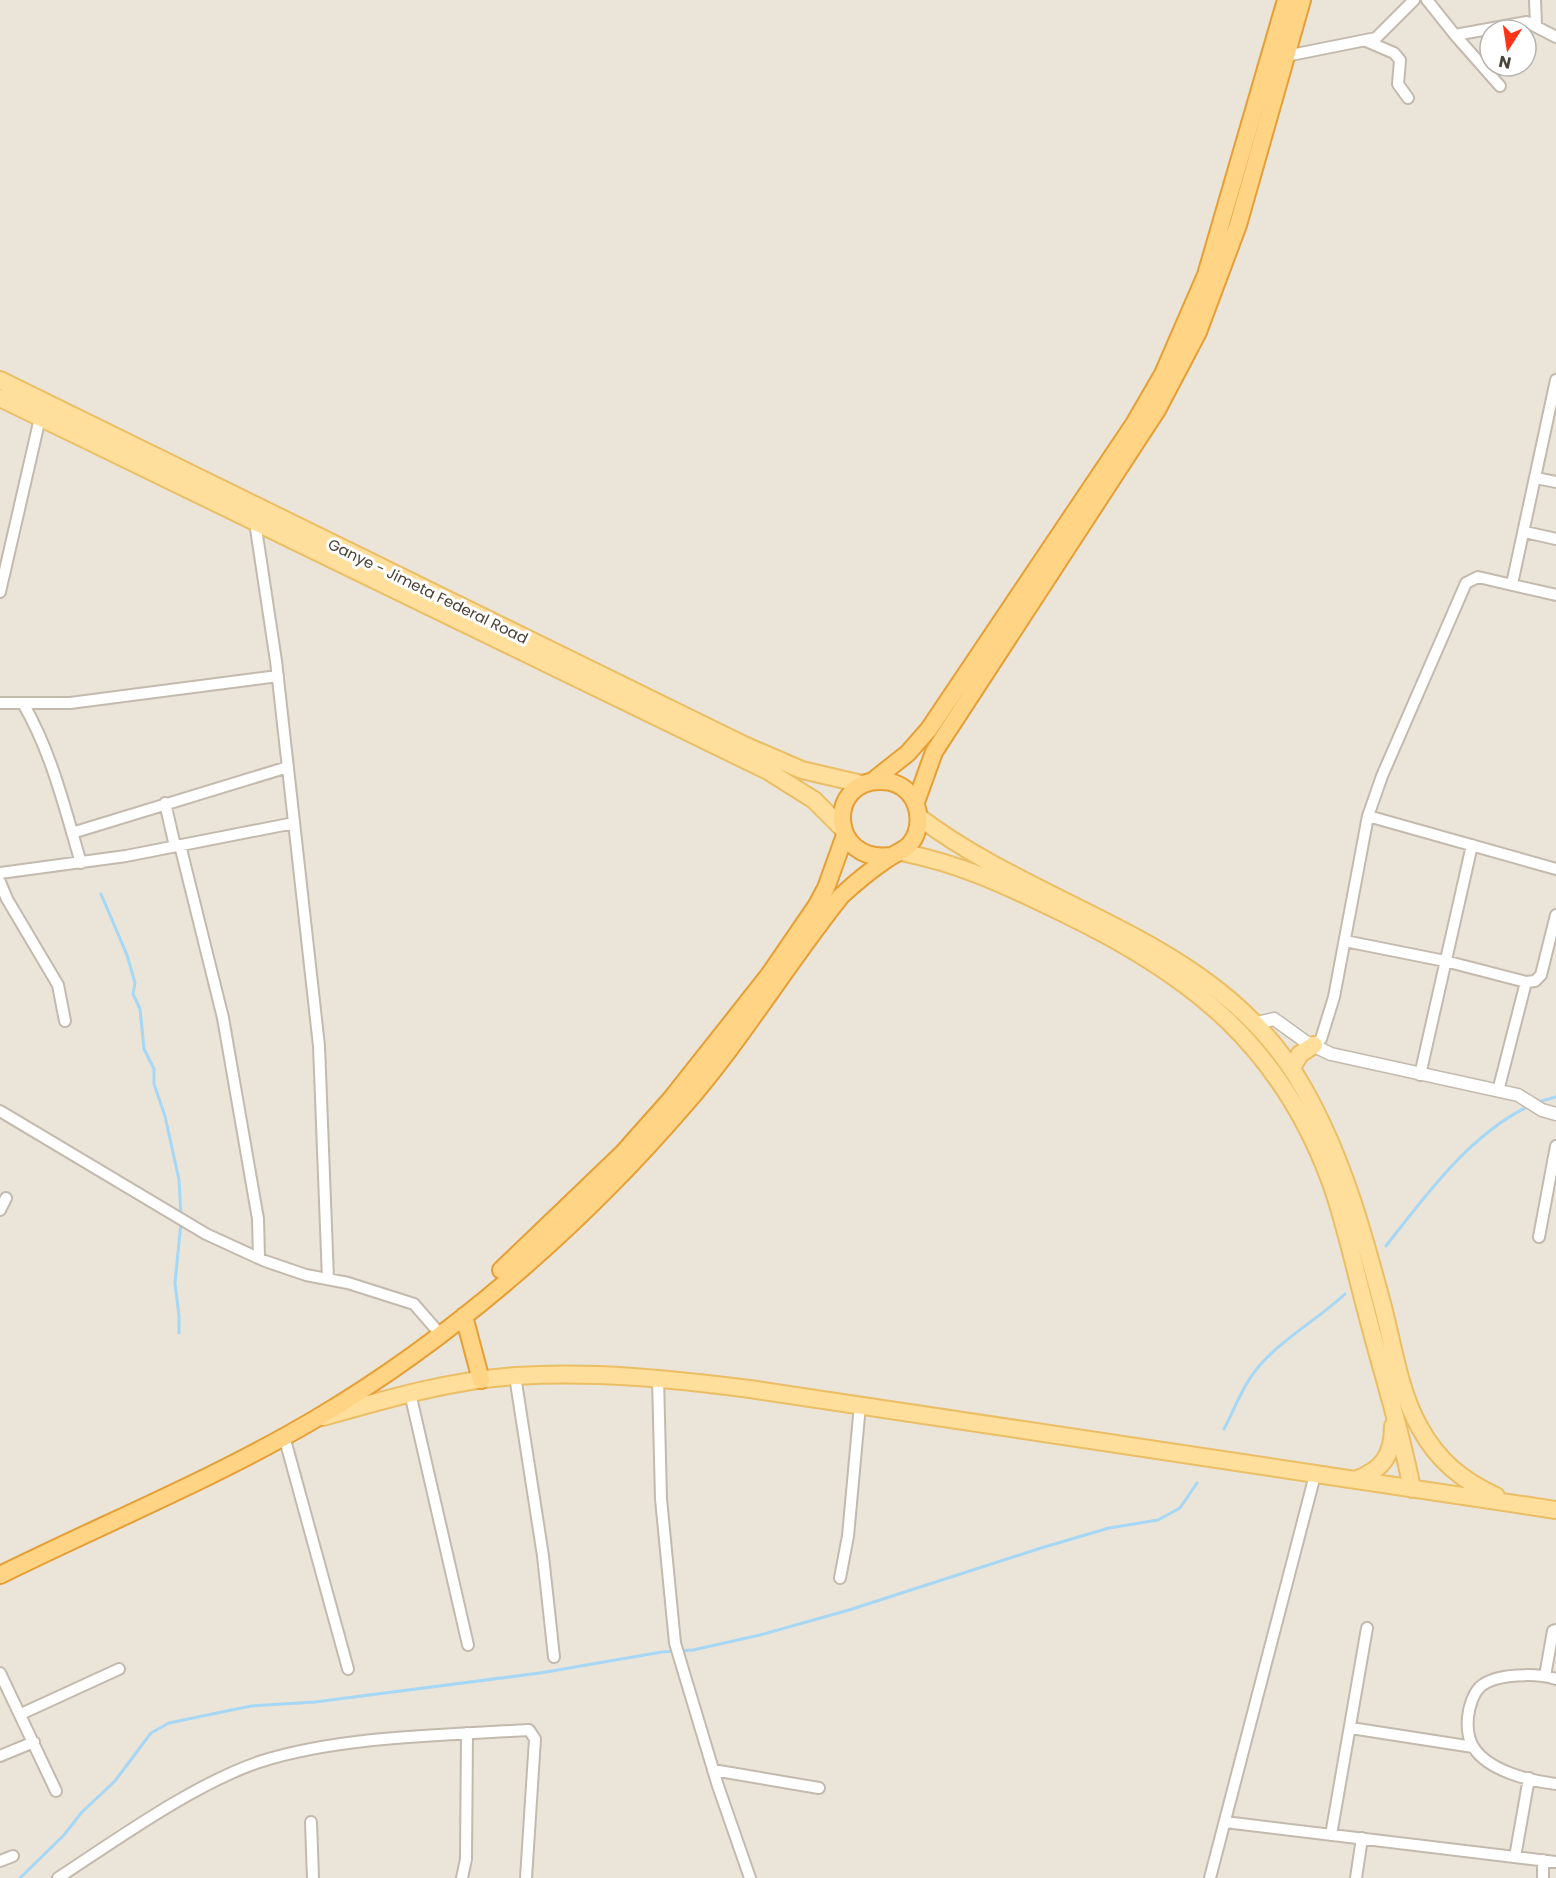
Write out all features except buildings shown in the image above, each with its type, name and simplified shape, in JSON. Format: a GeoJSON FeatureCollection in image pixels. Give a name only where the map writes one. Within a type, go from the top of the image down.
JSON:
{"type":"FeatureCollection","features":[{"type":"Feature","properties":{"kind":"highway"},"geometry":{"type":"LineString","coordinates":[[896,854],[869,856],[850,844],[844,832],[841,816],[844,803],[908,753],[929,729],[1134,424],[1162,374],[1206,275],[1286,0]]}},
{"type":"Feature","properties":{"kind":"highway"},"geometry":{"type":"LineString","coordinates":[[0,1575],[316,1419],[441,1335],[565,1228],[634,1161],[730,1050],[841,896],[896,854],[914,837],[917,810],[934,752],[1151,420],[1198,332],[1238,225],[1302,0]]}},
{"type":"Feature","properties":{"kind":"highway"},"geometry":{"type":"LineString","coordinates":[[868,782],[898,784],[917,810]]}},
{"type":"Feature","properties":{"kind":"highway"},"geometry":{"type":"LineString","coordinates":[[477,1305],[501,1271],[622,1153],[718,1042],[817,905],[826,888],[844,832]]}},
{"type":"Feature","properties":{"kind":"highway"},"geometry":{"type":"LineString","coordinates":[[464,1316],[481,1380]]}},
{"type":"Feature","properties":{"kind":"main road","name":"Ganye - Jimeta Federal Road"},"geometry":{"type":"LineString","coordinates":[[0,380],[744,745],[802,770],[868,782]]}},
{"type":"Feature","properties":{"kind":"main road","name":"Ganye - Jimeta Federal Road"},"geometry":{"type":"LineString","coordinates":[[0,398],[768,771],[814,800],[844,832]]}},
{"type":"Feature","properties":{"kind":"main road"},"geometry":{"type":"LineString","coordinates":[[917,810],[986,862],[1102,918],[1172,957],[1219,993],[1253,1024],[1292,1068],[1324,1127],[1343,1173],[1404,1389],[1420,1430],[1454,1472],[1468,1483],[1510,1503]]}},
{"type":"Feature","properties":{"kind":"main road"},"geometry":{"type":"LineString","coordinates":[[896,854],[954,864],[980,873],[1125,944],[1192,988],[1215,1008],[1258,1053],[1303,1121],[1331,1183],[1412,1489]]}},
{"type":"Feature","properties":{"kind":"main road"},"geometry":{"type":"LineString","coordinates":[[1292,1068],[1300,1054],[1314,1046]]}},
{"type":"Feature","properties":{"kind":"main road"},"geometry":{"type":"LineString","coordinates":[[316,1419],[410,1393],[481,1380],[515,1376],[658,1378],[860,1405],[1556,1510]]}},
{"type":"Feature","properties":{"kind":"main road"},"geometry":{"type":"LineString","coordinates":[[1354,1481],[1378,1469],[1389,1454],[1393,1413]]}},
{"type":"Feature","properties":{"kind":"street"},"geometry":{"type":"LineString","coordinates":[[1286,56],[1376,38],[1414,0]]}},
{"type":"Feature","properties":{"kind":"street"},"geometry":{"type":"LineString","coordinates":[[1427,0],[1500,86]]}},
{"type":"Feature","properties":{"kind":"street"},"geometry":{"type":"LineString","coordinates":[[1535,0],[1536,18]]}},
{"type":"Feature","properties":{"kind":"street"},"geometry":{"type":"LineString","coordinates":[[1538,26],[1556,37]]}},
{"type":"Feature","properties":{"kind":"street"},"geometry":{"type":"LineString","coordinates":[[1455,35],[1478,30]]}},
{"type":"Feature","properties":{"kind":"street"},"geometry":{"type":"LineString","coordinates":[[1366,41],[1394,53],[1400,60],[1398,84],[1408,98]]}},
{"type":"Feature","properties":{"kind":"street"},"geometry":{"type":"LineString","coordinates":[[1512,584],[1536,478],[1551,426],[1556,380]]}},
{"type":"Feature","properties":{"kind":"street"},"geometry":{"type":"LineString","coordinates":[[0,592],[40,418]]}},
{"type":"Feature","properties":{"kind":"street"},"geometry":{"type":"LineString","coordinates":[[1536,478],[1556,482]]}},
{"type":"Feature","properties":{"kind":"street"},"geometry":{"type":"LineString","coordinates":[[255,522],[278,676],[320,1046],[328,1279]]}},
{"type":"Feature","properties":{"kind":"street"},"geometry":{"type":"LineString","coordinates":[[1525,532],[1556,539]]}},
{"type":"Feature","properties":{"kind":"street"},"geometry":{"type":"LineString","coordinates":[[1314,1046],[1322,1039],[1334,997],[1368,816],[1382,776],[1466,583],[1478,577],[1556,595]]}},
{"type":"Feature","properties":{"kind":"street"},"geometry":{"type":"LineString","coordinates":[[0,703],[24,705],[120,697],[278,676]]}},
{"type":"Feature","properties":{"kind":"street"},"geometry":{"type":"LineString","coordinates":[[24,705],[38,729],[52,765],[81,863]]}},
{"type":"Feature","properties":{"kind":"street"},"geometry":{"type":"LineString","coordinates":[[72,833],[288,767]]}},
{"type":"Feature","properties":{"kind":"street"},"geometry":{"type":"LineString","coordinates":[[165,803],[223,1018],[258,1219],[259,1258]]}},
{"type":"Feature","properties":{"kind":"street"},"geometry":{"type":"LineString","coordinates":[[1368,816],[1556,868]]}},
{"type":"Feature","properties":{"kind":"street"},"geometry":{"type":"LineString","coordinates":[[0,873],[81,863],[294,823]]}},
{"type":"Feature","properties":{"kind":"street"},"geometry":{"type":"LineString","coordinates":[[1420,1075],[1472,845]]}},
{"type":"Feature","properties":{"kind":"street"},"geometry":{"type":"LineString","coordinates":[[0,882],[7,899],[58,985],[66,1021]]}},
{"type":"Feature","properties":{"kind":"street"},"geometry":{"type":"LineString","coordinates":[[1345,941],[1445,960],[1526,982],[1535,981],[1541,975],[1556,915]]}},
{"type":"Feature","properties":{"kind":"street"},"geometry":{"type":"LineString","coordinates":[[1498,1091],[1526,982]]}},
{"type":"Feature","properties":{"kind":"street"},"geometry":{"type":"LineString","coordinates":[[1253,1024],[1274,1019],[1314,1046],[1331,1054],[1498,1091],[1529,1100],[1542,1110],[1556,1114]]}},
{"type":"Feature","properties":{"kind":"street"},"geometry":{"type":"LineString","coordinates":[[0,1111],[206,1234],[259,1258],[306,1275],[385,1293],[414,1304],[441,1335]]}},
{"type":"Feature","properties":{"kind":"street"},"geometry":{"type":"LineString","coordinates":[[1539,1238],[1556,1146]]}},
{"type":"Feature","properties":{"kind":"street"},"geometry":{"type":"LineString","coordinates":[[0,1210],[6,1198]]}},
{"type":"Feature","properties":{"kind":"street"},"geometry":{"type":"LineString","coordinates":[[515,1376],[543,1556],[554,1657]]}},
{"type":"Feature","properties":{"kind":"street"},"geometry":{"type":"LineString","coordinates":[[658,1378],[661,1499],[675,1643],[713,1770],[750,1878]]}},
{"type":"Feature","properties":{"kind":"street"},"geometry":{"type":"LineString","coordinates":[[410,1393],[468,1645]]}},
{"type":"Feature","properties":{"kind":"street"},"geometry":{"type":"LineString","coordinates":[[840,1578],[848,1536],[860,1405]]}},
{"type":"Feature","properties":{"kind":"street"},"geometry":{"type":"LineString","coordinates":[[284,1436],[348,1669]]}},
{"type":"Feature","properties":{"kind":"street"},"geometry":{"type":"LineString","coordinates":[[1210,1878],[1315,1474]]}},
{"type":"Feature","properties":{"kind":"street"},"geometry":{"type":"LineString","coordinates":[[1331,1835],[1367,1628]]}},
{"type":"Feature","properties":{"kind":"street"},"geometry":{"type":"LineString","coordinates":[[1556,1630],[1551,1677],[1518,1676],[1493,1680],[1480,1687],[1470,1707],[1468,1719],[1473,1747],[1485,1760],[1529,1778],[1556,1784]]}},
{"type":"Feature","properties":{"kind":"street"},"geometry":{"type":"LineString","coordinates":[[21,1714],[119,1669]]}},
{"type":"Feature","properties":{"kind":"street"},"geometry":{"type":"LineString","coordinates":[[0,1672],[56,1791]]}},
{"type":"Feature","properties":{"kind":"street"},"geometry":{"type":"LineString","coordinates":[[1351,1728],[1473,1747]]}},
{"type":"Feature","properties":{"kind":"street"},"geometry":{"type":"LineString","coordinates":[[58,1878],[204,1787],[258,1763],[312,1749],[467,1733],[529,1730],[533,1732],[535,1747],[526,1878]]}},
{"type":"Feature","properties":{"kind":"street"},"geometry":{"type":"LineString","coordinates":[[462,1878],[466,1859],[467,1733]]}},
{"type":"Feature","properties":{"kind":"street"},"geometry":{"type":"LineString","coordinates":[[0,1756],[34,1742]]}},
{"type":"Feature","properties":{"kind":"street"},"geometry":{"type":"LineString","coordinates":[[713,1770],[819,1788]]}},
{"type":"Feature","properties":{"kind":"street"},"geometry":{"type":"LineString","coordinates":[[1515,1857],[1529,1778]]}},
{"type":"Feature","properties":{"kind":"street"},"geometry":{"type":"LineString","coordinates":[[311,1822],[313,1878]]}},
{"type":"Feature","properties":{"kind":"street"},"geometry":{"type":"LineString","coordinates":[[1225,1822],[1556,1862]]}},
{"type":"Feature","properties":{"kind":"street"},"geometry":{"type":"LineString","coordinates":[[1356,1878],[1362,1838]]}},
{"type":"Feature","properties":{"kind":"street"},"geometry":{"type":"LineString","coordinates":[[0,1861],[13,1856]]}},
{"type":"Feature","properties":{"kind":"street"},"geometry":{"type":"LineString","coordinates":[[1543,1860],[1543,1878]]}},
{"type":"Feature","properties":{"kind":"shaded area"},"geometry":{"type":"Polygon","coordinates":[[[0,0],[1556,0],[1556,1878],[0,1878],[0,0]]]}},
{"type":"Feature","properties":{"kind":"waterway"},"geometry":{"type":"LineString","coordinates":[[101,894],[127,955],[135,983],[133,994],[140,1009],[144,1049],[154,1069],[154,1084],[165,1116],[179,1180],[181,1215]]}},
{"type":"Feature","properties":{"kind":"waterway"},"geometry":{"type":"LineString","coordinates":[[1538,1102],[1556,1097]]}},
{"type":"Feature","properties":{"kind":"waterway"},"geometry":{"type":"LineString","coordinates":[[1386,1246],[1433,1187],[1468,1150],[1507,1118],[1529,1106]]}},
{"type":"Feature","properties":{"kind":"waterway"},"geometry":{"type":"LineString","coordinates":[[179,1333],[175,1283],[181,1222]]}},
{"type":"Feature","properties":{"kind":"waterway"},"geometry":{"type":"LineString","coordinates":[[1224,1429],[1244,1388],[1260,1365],[1269,1355],[1345,1294]]}},
{"type":"Feature","properties":{"kind":"waterway"},"geometry":{"type":"LineString","coordinates":[[20,1878],[64,1835],[82,1812],[115,1781],[151,1733],[169,1723],[251,1706],[315,1702],[540,1673],[662,1652],[693,1650],[760,1635],[849,1610],[1109,1528],[1158,1520],[1180,1508],[1197,1483]]}}]}
